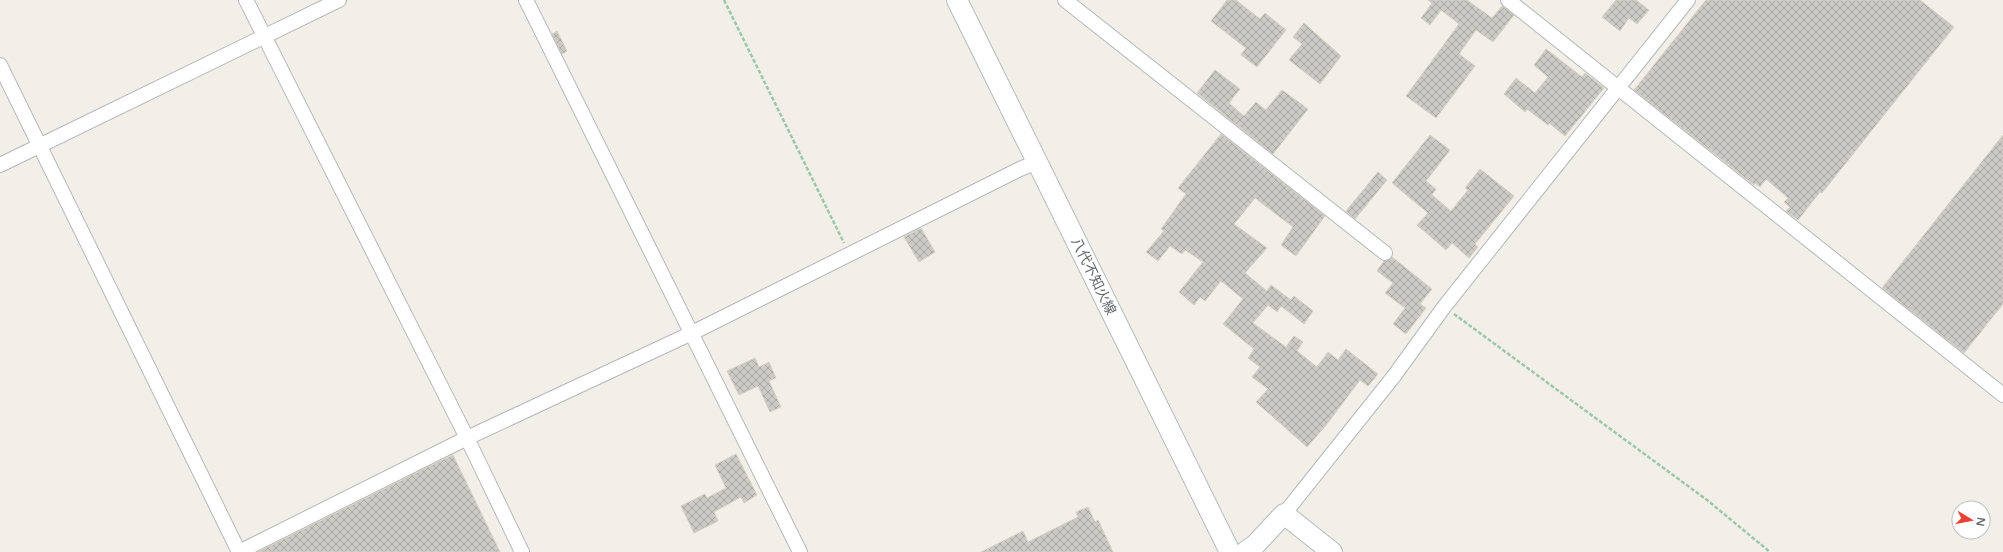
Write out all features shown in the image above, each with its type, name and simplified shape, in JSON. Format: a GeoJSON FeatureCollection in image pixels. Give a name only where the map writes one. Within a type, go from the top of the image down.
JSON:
{"type":"FeatureCollection","features":[{"type":"Feature","properties":{"kind":"main road","name":"八代不知火線"},"geometry":{"type":"LineString","coordinates":[[957,0],[1230,552]]}},
{"type":"Feature","properties":{"kind":"main road"},"geometry":{"type":"LineString","coordinates":[[1245,552],[1255,545],[1284,514],[1332,552]]}},
{"type":"Feature","properties":{"kind":"street"},"geometry":{"type":"LineString","coordinates":[[246,0],[522,552]]}},
{"type":"Feature","properties":{"kind":"street"},"geometry":{"type":"LineString","coordinates":[[0,165],[339,0]]}},
{"type":"Feature","properties":{"kind":"street"},"geometry":{"type":"LineString","coordinates":[[526,0],[800,552]]}},
{"type":"Feature","properties":{"kind":"street"},"geometry":{"type":"LineString","coordinates":[[1065,0],[1385,254]]}},
{"type":"Feature","properties":{"kind":"street"},"geometry":{"type":"LineString","coordinates":[[1508,0],[2003,395]]}},
{"type":"Feature","properties":{"kind":"street"},"geometry":{"type":"LineString","coordinates":[[1284,514],[1394,376],[1444,307],[1688,0]]}},
{"type":"Feature","properties":{"kind":"street"},"geometry":{"type":"LineString","coordinates":[[0,65],[239,552],[466,438],[692,333],[1020,169],[1037,162]]}},
{"type":"Feature","properties":{"kind":"path"},"geometry":{"type":"LineString","coordinates":[[724,0],[849,254]]}},
{"type":"Feature","properties":{"kind":"path"},"geometry":{"type":"LineString","coordinates":[[1444,307],[1707,500],[1770,552]]}},
{"type":"Feature","properties":{"kind":"building"},"geometry":{"type":"Polygon","coordinates":[[[1227,0],[1236,0],[1260,19],[1265,13],[1286,30],[1257,67],[1241,55],[1246,48],[1211,21],[1227,0]]]}},
{"type":"Feature","properties":{"kind":"building"},"geometry":{"type":"Polygon","coordinates":[[[1428,0],[1467,0],[1492,18],[1502,6],[1514,15],[1493,42],[1476,30],[1459,54],[1475,66],[1436,118],[1406,96],[1459,24],[1441,10],[1430,25],[1421,18],[1432,3],[1428,0]]]}},
{"type":"Feature","properties":{"kind":"building"},"geometry":{"type":"Polygon","coordinates":[[[1616,0],[1636,0],[1649,10],[1637,24],[1629,18],[1620,31],[1602,17],[1616,0]]]}},
{"type":"Feature","properties":{"kind":"building"},"geometry":{"type":"Polygon","coordinates":[[[1706,0],[1920,0],[1954,27],[1822,193],[1820,192],[1798,220],[1786,211],[1790,207],[1784,202],[1788,198],[1766,179],[1760,187],[1755,183],[1754,185],[1634,90],[1706,0]]]}},
{"type":"Feature","properties":{"kind":"building"},"geometry":{"type":"Polygon","coordinates":[[[1304,23],[1341,56],[1320,84],[1289,60],[1302,44],[1293,37],[1304,23]]]}},
{"type":"Feature","properties":{"kind":"building"},"geometry":{"type":"Polygon","coordinates":[[[557,31],[567,51],[562,54],[552,34],[557,31]]]}},
{"type":"Feature","properties":{"kind":"building"},"geometry":{"type":"Polygon","coordinates":[[[1546,49],[1582,77],[1585,73],[1604,88],[1565,136],[1549,123],[1548,125],[1527,109],[1525,112],[1504,94],[1516,78],[1535,93],[1548,77],[1534,65],[1546,49]]]}},
{"type":"Feature","properties":{"kind":"building"},"geometry":{"type":"Polygon","coordinates":[[[1215,70],[1240,89],[1229,103],[1244,116],[1256,102],[1266,110],[1282,90],[1308,109],[1273,154],[1197,93],[1215,70]]]}},
{"type":"Feature","properties":{"kind":"building"},"geometry":{"type":"Polygon","coordinates":[[[1221,134],[1325,216],[1296,256],[1281,245],[1293,227],[1255,198],[1234,224],[1267,248],[1245,273],[1267,291],[1271,285],[1291,300],[1294,296],[1313,311],[1304,324],[1281,306],[1277,312],[1268,305],[1253,323],[1286,347],[1294,336],[1303,342],[1297,351],[1317,367],[1328,352],[1338,360],[1346,349],[1378,374],[1368,386],[1360,380],[1327,424],[1307,447],[1256,402],[1268,389],[1252,377],[1260,367],[1248,358],[1254,349],[1223,324],[1243,299],[1221,281],[1205,301],[1200,297],[1194,305],[1179,292],[1203,262],[1185,250],[1182,254],[1170,246],[1158,261],[1146,252],[1164,231],[1161,229],[1186,194],[1178,188],[1221,134]]]}},
{"type":"Feature","properties":{"kind":"building"},"geometry":{"type":"Polygon","coordinates":[[[1430,135],[1450,150],[1426,181],[1436,189],[1432,195],[1451,211],[1468,190],[1465,188],[1480,169],[1514,196],[1475,244],[1478,247],[1469,258],[1452,243],[1446,250],[1417,225],[1428,213],[1392,183],[1430,135]]]}},
{"type":"Feature","properties":{"kind":"building"},"geometry":{"type":"Polygon","coordinates":[[[2003,135],[2003,304],[1964,353],[1882,288],[2003,135]]]}},
{"type":"Feature","properties":{"kind":"building"},"geometry":{"type":"Polygon","coordinates":[[[1378,172],[1387,180],[1355,219],[1346,211],[1378,172]]]}},
{"type":"Feature","properties":{"kind":"building"},"geometry":{"type":"Polygon","coordinates":[[[921,228],[935,252],[919,262],[904,237],[921,228]]]}},
{"type":"Feature","properties":{"kind":"building"},"geometry":{"type":"Polygon","coordinates":[[[1392,257],[1432,289],[1420,304],[1426,308],[1406,334],[1393,324],[1405,308],[1385,293],[1393,283],[1377,271],[1384,261],[1392,257]]]}},
{"type":"Feature","properties":{"kind":"building"},"geometry":{"type":"Polygon","coordinates":[[[755,358],[759,367],[769,362],[776,378],[769,381],[781,407],[770,412],[758,386],[739,395],[727,371],[755,358]]]}},
{"type":"Feature","properties":{"kind":"building"},"geometry":{"type":"Polygon","coordinates":[[[736,454],[757,495],[744,503],[741,497],[714,512],[718,521],[694,533],[681,506],[705,494],[707,498],[726,488],[715,465],[736,454]]]}},
{"type":"Feature","properties":{"kind":"building"},"geometry":{"type":"Polygon","coordinates":[[[453,455],[500,552],[258,552],[426,468],[453,455]]]}},
{"type":"Feature","properties":{"kind":"building"},"geometry":{"type":"Polygon","coordinates":[[[1088,507],[1095,522],[1098,520],[1113,552],[981,552],[1023,531],[1028,542],[1078,517],[1076,512],[1088,507]]]}}]}
